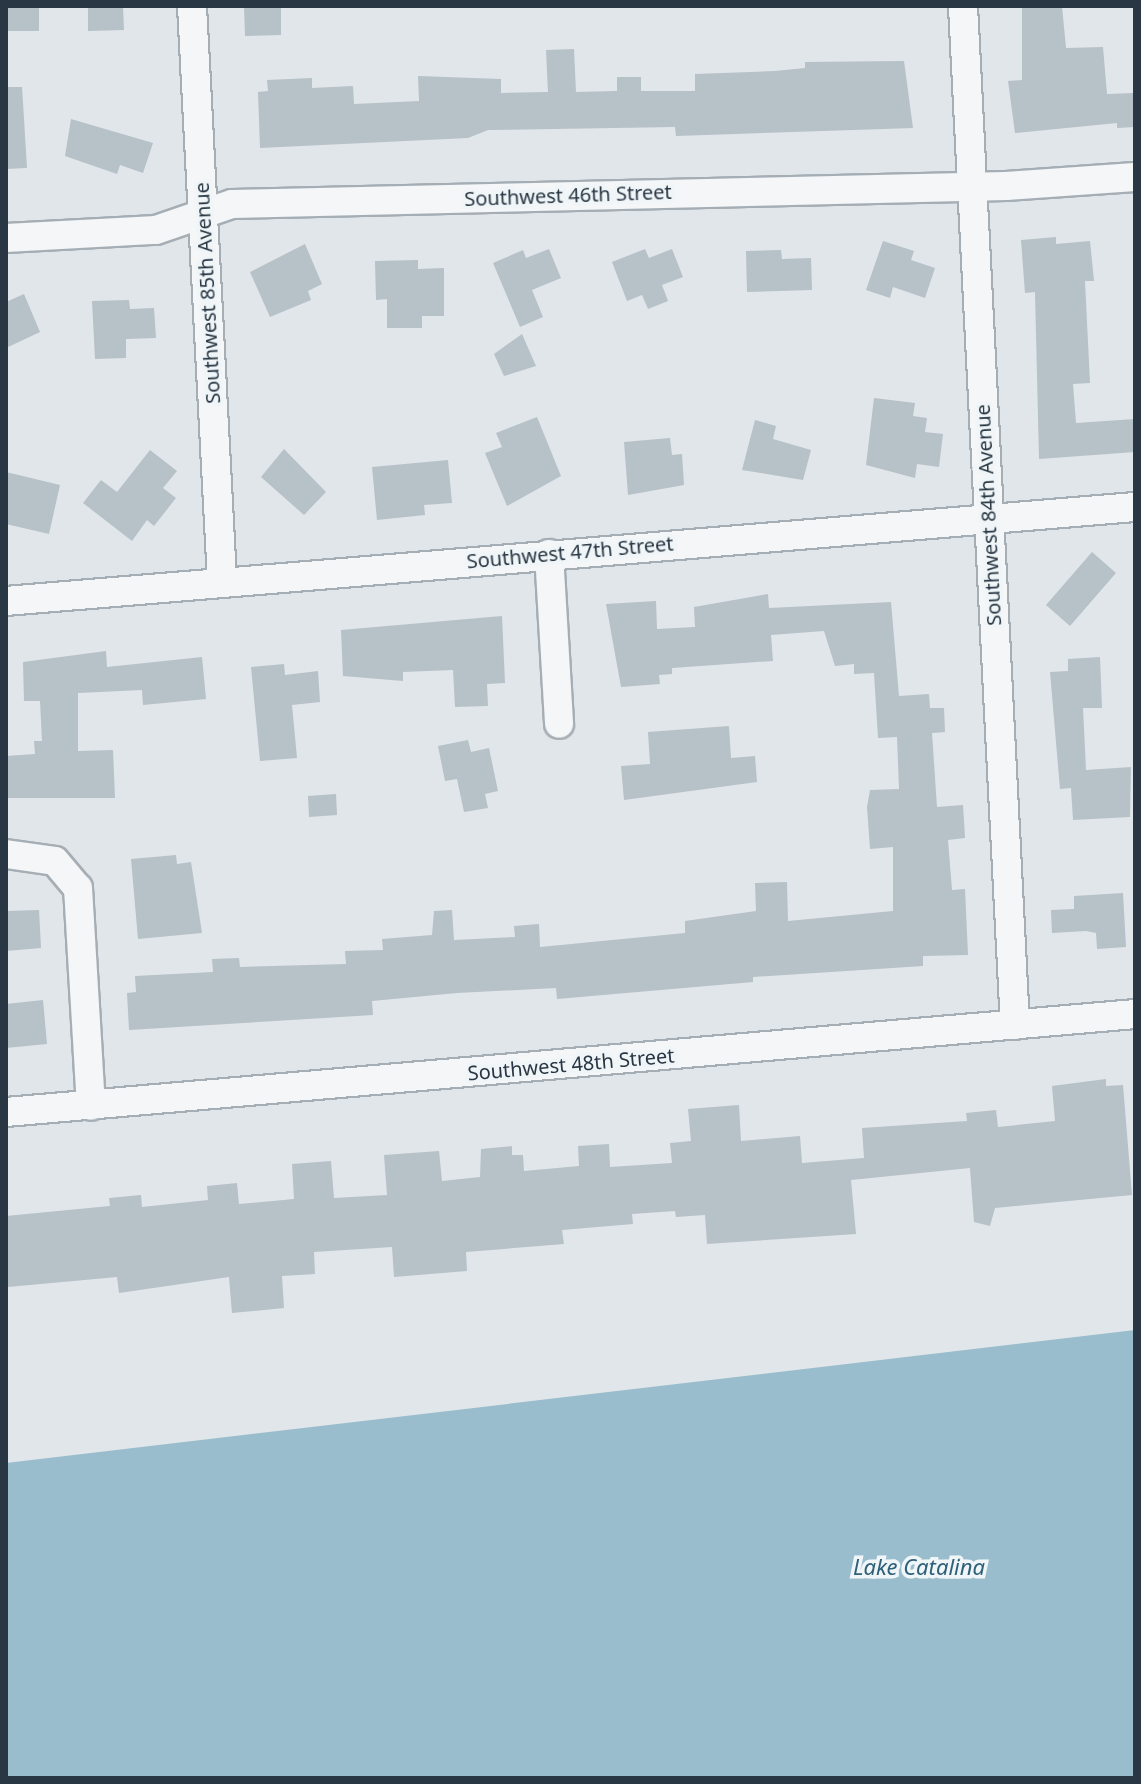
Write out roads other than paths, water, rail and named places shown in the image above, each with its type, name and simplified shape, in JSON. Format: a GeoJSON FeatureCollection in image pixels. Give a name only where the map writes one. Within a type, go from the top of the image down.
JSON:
{"type":"FeatureCollection","features":[{"type":"Feature","properties":{"kind":"street","name":"Southwest 85th Avenue"},"geometry":{"type":"LineString","coordinates":[[192,6],[222,581]]}},
{"type":"Feature","properties":{"kind":"street","name":"Southwest 84th Avenue"},"geometry":{"type":"LineString","coordinates":[[963,6],[1015,1025]]}},
{"type":"Feature","properties":{"kind":"street","name":"Southwest 46th Street"},"geometry":{"type":"LineString","coordinates":[[6,238],[156,230],[248,203],[972,186],[1135,177]]}},
{"type":"Feature","properties":{"kind":"street","name":"Southwest 47th Street"},"geometry":{"type":"LineString","coordinates":[[6,601],[1135,507]]}},
{"type":"Feature","properties":{"kind":"street"},"geometry":{"type":"LineString","coordinates":[[549,554],[559,724]]}},
{"type":"Feature","properties":{"kind":"street"},"geometry":{"type":"LineString","coordinates":[[6,854],[46,857],[70,873],[84,926],[91,1106]]}},
{"type":"Feature","properties":{"kind":"street","name":"Southwest 48th Street"},"geometry":{"type":"LineString","coordinates":[[6,1112],[1135,1014]]}},
{"type":"Feature","properties":{"kind":"water","name":"Lake Catalina"},"geometry":{"type":"Polygon","coordinates":[[[1135,1330],[1135,1778],[6,1778],[6,1463],[1135,1330]]]}}]}
